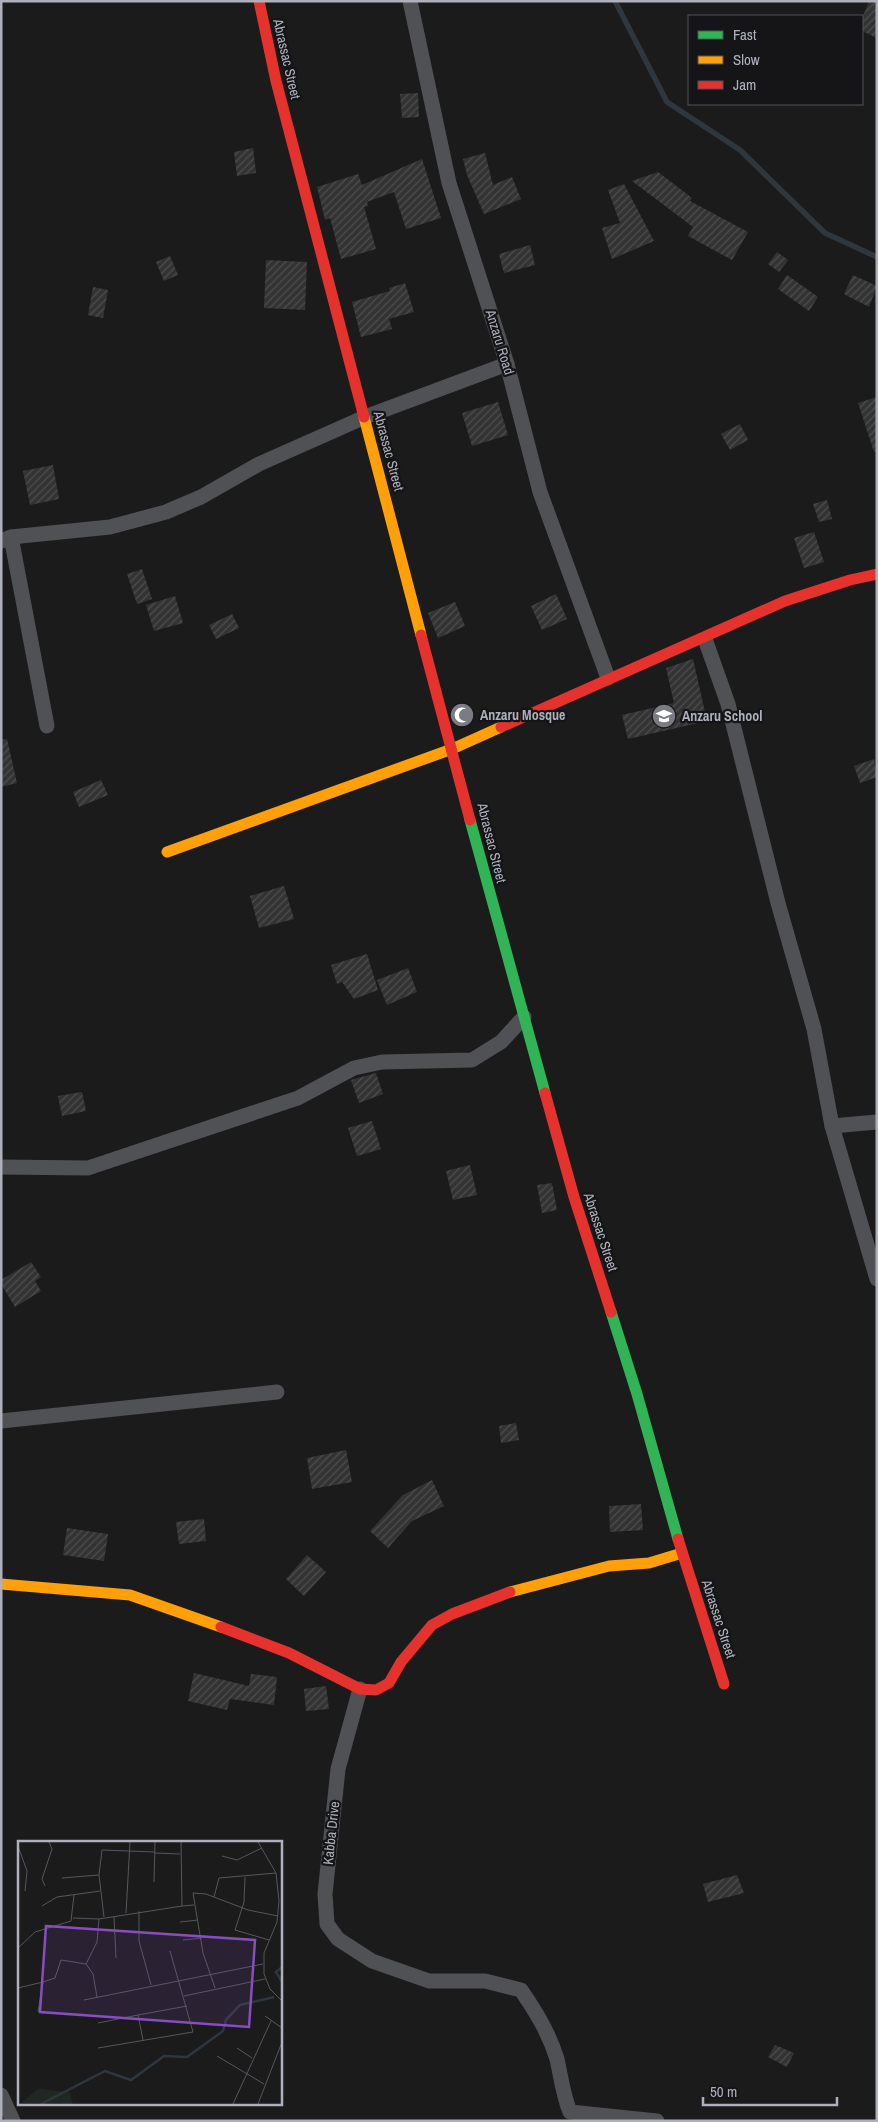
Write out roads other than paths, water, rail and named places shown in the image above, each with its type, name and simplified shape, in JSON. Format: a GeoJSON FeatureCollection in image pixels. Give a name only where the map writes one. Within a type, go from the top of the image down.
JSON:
{"type":"FeatureCollection","features":[{"type":"Feature","properties":{"kind":"street","name":"Abrassac Street"},"geometry":{"type":"LineString","coordinates":[[259,1],[276,81],[483,871],[574,1198],[637,1394],[682,1553],[724,1684]]}},
{"type":"Feature","properties":{"kind":"street","name":"Anzaru Road"},"geometry":{"type":"LineString","coordinates":[[410,1],[449,183],[507,364],[540,492],[608,678]]}},
{"type":"Feature","properties":{"kind":"street"},"geometry":{"type":"LineString","coordinates":[[47,726],[6,539],[110,527],[166,512],[201,497],[259,464],[365,417],[507,364]]}},
{"type":"Feature","properties":{"kind":"street"},"geometry":{"type":"LineString","coordinates":[[167,852],[309,799],[452,749],[608,678],[705,639],[785,601],[850,580],[877,574]]}},
{"type":"Feature","properties":{"kind":"street"},"geometry":{"type":"LineString","coordinates":[[705,639],[728,704],[778,904],[814,1029],[832,1126],[877,1279]]}},
{"type":"Feature","properties":{"kind":"street"},"geometry":{"type":"LineString","coordinates":[[1,1167],[88,1168],[298,1098],[354,1068],[382,1062],[472,1060],[501,1042],[524,1017]]}},
{"type":"Feature","properties":{"kind":"street"},"geometry":{"type":"LineString","coordinates":[[832,1126],[877,1122]]}},
{"type":"Feature","properties":{"kind":"street"},"geometry":{"type":"LineString","coordinates":[[1,1421],[277,1392]]}},
{"type":"Feature","properties":{"kind":"street"},"geometry":{"type":"LineString","coordinates":[[1,1584],[130,1595],[209,1622],[289,1653],[320,1667],[360,1689],[376,1690],[389,1683],[401,1662],[432,1625],[452,1614],[504,1594],[609,1566],[649,1563],[682,1553]]}},
{"type":"Feature","properties":{"kind":"street","name":"Kabba Drive"},"geometry":{"type":"LineString","coordinates":[[360,1689],[338,1769],[325,1894],[326,1924],[338,1939],[372,1961],[428,1981],[485,1981],[521,1990],[542,2021],[556,2059],[564,2098],[570,2116],[657,2121]]}},
{"type":"Feature","properties":{"kind":"street"},"geometry":{"type":"LineString","coordinates":[[1,2095],[13,2121]]}},
{"type":"Feature","properties":{"kind":"waterway"},"geometry":{"type":"LineString","coordinates":[[615,1],[667,102],[740,150],[825,233],[877,257]]}},
{"type":"Feature","properties":{"kind":"place","name":"Anzaru Mosque"},"geometry":{"type":"Point","coordinates":[462,715]}},
{"type":"Feature","properties":{"kind":"place","name":"Anzaru School"},"geometry":{"type":"Point","coordinates":[664,716]}}]}
